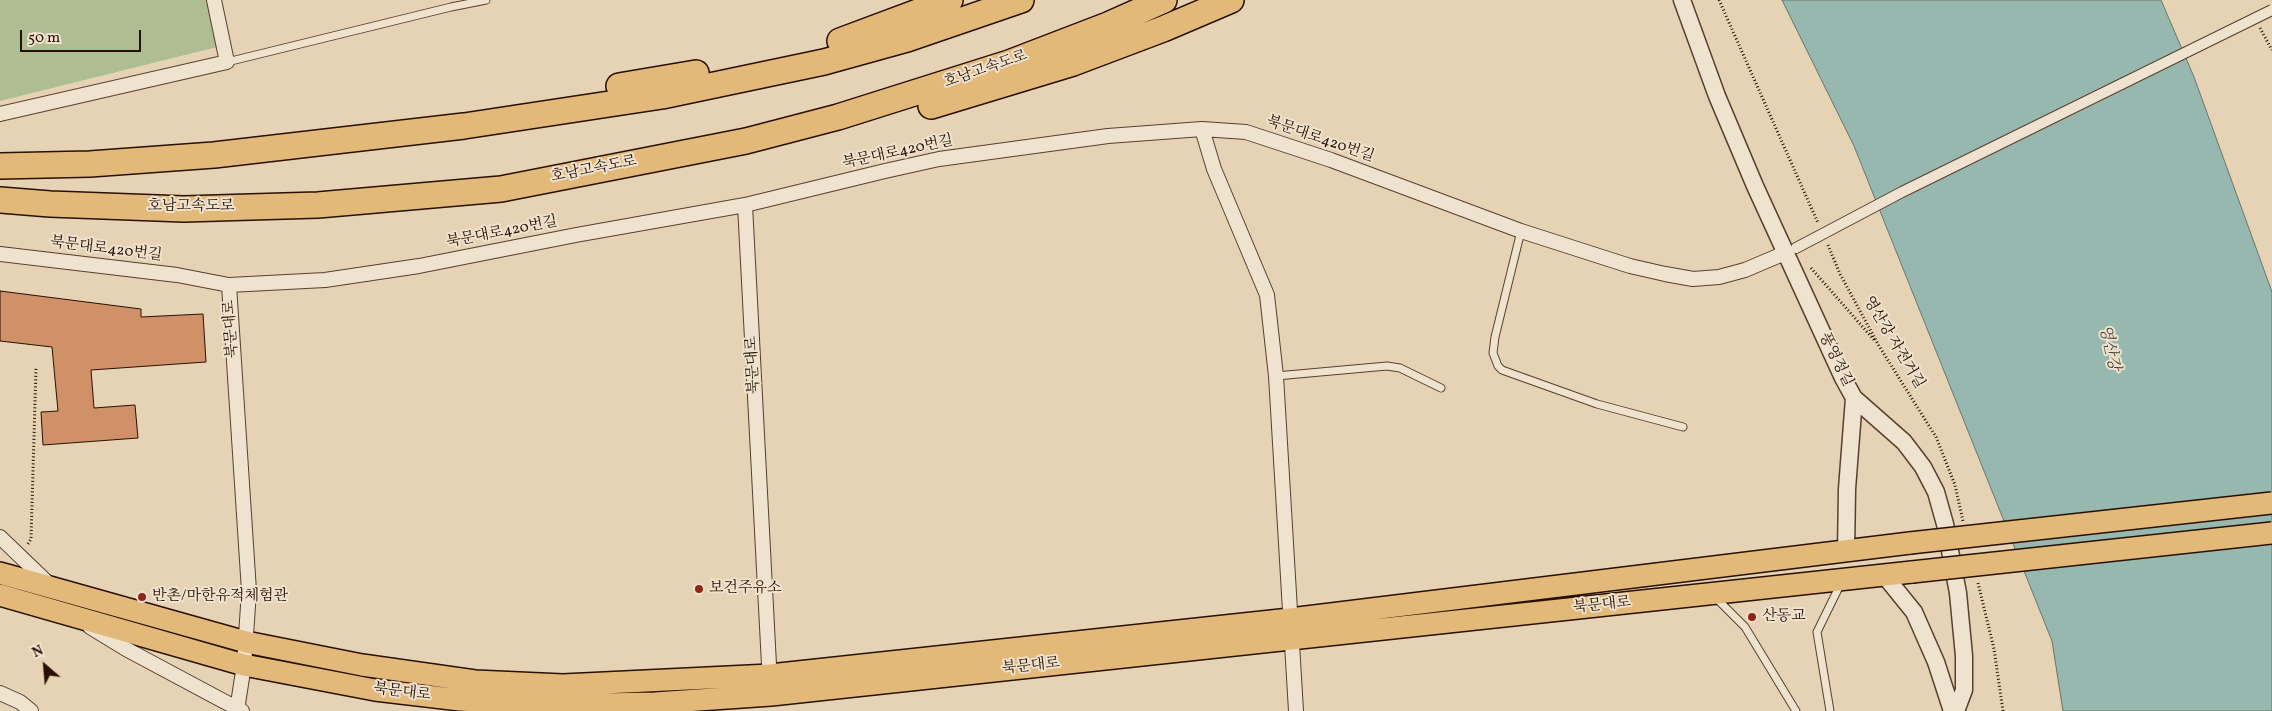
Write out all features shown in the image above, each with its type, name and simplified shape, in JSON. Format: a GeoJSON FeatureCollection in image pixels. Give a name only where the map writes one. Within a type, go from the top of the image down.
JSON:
{"type":"FeatureCollection","features":[{"type":"Feature","properties":{"kind":"highway"},"geometry":{"type":"LineString","coordinates":[[0,151],[181,141],[332,126],[531,101],[763,61],[808,51],[864,33],[950,0]]}},
{"type":"Feature","properties":{"kind":"highway"},"geometry":{"type":"LineString","coordinates":[[0,166],[90,164],[224,154],[426,131],[662,96],[824,62],[907,39],[1021,0]]}},
{"type":"Feature","properties":{"kind":"highway","name":"호남고속도로"},"geometry":{"type":"LineString","coordinates":[[0,200],[50,204],[184,209],[318,205],[501,189],[746,141],[838,117],[1009,63],[1108,25],[1164,0]]}},
{"type":"Feature","properties":{"kind":"highway"},"geometry":{"type":"LineString","coordinates":[[501,189],[634,177],[738,158],[893,118],[1073,63],[1163,30],[1231,0]]}},
{"type":"Feature","properties":{"kind":"main road","name":"북문대로"},"geometry":{"type":"LineString","coordinates":[[1291,629],[1910,543],[2272,503]]}},
{"type":"Feature","properties":{"kind":"main road","name":"북문대로"},"geometry":{"type":"LineString","coordinates":[[0,595],[244,665],[375,690],[460,700],[549,705],[655,703],[770,685],[1291,629],[1712,594],[2272,533]]}},
{"type":"Feature","properties":{"kind":"main road","name":"북문대로"},"geometry":{"type":"LineString","coordinates":[[0,573],[246,642],[362,665],[475,681],[563,685],[770,685]]}},
{"type":"Feature","properties":{"kind":"street"},"geometry":{"type":"LineString","coordinates":[[0,114],[227,62],[214,0]]}},
{"type":"Feature","properties":{"kind":"street","name":"풍영정길"},"geometry":{"type":"LineString","coordinates":[[1682,0],[1717,96],[1791,250],[1854,398],[1904,442],[1923,467],[1942,509],[1958,592],[1964,656],[1964,690],[1954,711]]}},
{"type":"Feature","properties":{"kind":"street"},"geometry":{"type":"LineString","coordinates":[[1791,250],[1819,238],[1902,192],[2272,10]]}},
{"type":"Feature","properties":{"kind":"street"},"geometry":{"type":"LineString","coordinates":[[1202,129],[1217,177],[1267,295],[1276,376],[1296,711]]}},
{"type":"Feature","properties":{"kind":"street","name":"북문대로420번길"},"geometry":{"type":"LineString","coordinates":[[0,254],[177,275],[229,285],[325,280],[371,274],[745,205],[939,160],[1108,136],[1202,129],[1246,132],[1332,160],[1521,231],[1630,266],[1693,279],[1720,277],[1744,270],[1791,250]]}},
{"type":"Feature","properties":{"kind":"street","name":"북문대로"},"geometry":{"type":"LineString","coordinates":[[745,205],[770,685]]}},
{"type":"Feature","properties":{"kind":"street","name":"북문대로"},"geometry":{"type":"LineString","coordinates":[[229,285],[249,591],[244,665]]}},
{"type":"Feature","properties":{"kind":"street"},"geometry":{"type":"LineString","coordinates":[[1846,552],[1846,506],[1854,398]]}},
{"type":"Feature","properties":{"kind":"street","name":"북문대로"},"geometry":{"type":"LineString","coordinates":[[0,538],[53,588]]}},
{"type":"Feature","properties":{"kind":"street"},"geometry":{"type":"LineString","coordinates":[[1884,575],[1914,612],[1936,662],[1954,711]]}},
{"type":"Feature","properties":{"kind":"street"},"geometry":{"type":"LineString","coordinates":[[69,614],[126,649],[239,710],[244,665]]}},
{"type":"Feature","properties":{"kind":"street"},"geometry":{"type":"LineString","coordinates":[[0,693],[20,702],[31,711]]}},
{"type":"Feature","properties":{"kind":"street"},"geometry":{"type":"LineString","coordinates":[[631,711],[655,703]]}},
{"type":"Feature","properties":{"kind":"lane"},"geometry":{"type":"LineString","coordinates":[[227,62],[451,6],[486,0]]}},
{"type":"Feature","properties":{"kind":"lane"},"geometry":{"type":"LineString","coordinates":[[1521,231],[1495,337],[1493,353],[1498,366],[1502,370],[1597,404],[1684,427]]}},
{"type":"Feature","properties":{"kind":"lane"},"geometry":{"type":"LineString","coordinates":[[1276,376],[1387,366],[1400,368],[1441,388]]}},
{"type":"Feature","properties":{"kind":"lane"},"geometry":{"type":"LineString","coordinates":[[1830,711],[1817,632],[1843,579]]}},
{"type":"Feature","properties":{"kind":"lane"},"geometry":{"type":"LineString","coordinates":[[1712,594],[1745,627],[1796,711]]}},
{"type":"Feature","properties":{"kind":"path"},"geometry":{"type":"LineString","coordinates":[[1720,0],[1820,228]]}},
{"type":"Feature","properties":{"kind":"path","name":"영산강 자전거길"},"geometry":{"type":"LineString","coordinates":[[1819,238],[1880,346],[1936,437],[1955,485],[1963,522]]}},
{"type":"Feature","properties":{"kind":"path"},"geometry":{"type":"LineString","coordinates":[[1791,250],[1810,267],[1880,346]]}},
{"type":"Feature","properties":{"kind":"path"},"geometry":{"type":"LineString","coordinates":[[21,558],[30,539],[36,368]]}},
{"type":"Feature","properties":{"kind":"path"},"geometry":{"type":"LineString","coordinates":[[1976,575],[1994,649],[2003,711]]}},
{"type":"Feature","properties":{"kind":"green space"},"geometry":{"type":"Polygon","coordinates":[[[0,0],[208,0],[217,47],[0,101],[0,0]]]}},
{"type":"Feature","properties":{"kind":"water","name":"영산강"},"geometry":{"type":"Polygon","coordinates":[[[1782,0],[2161,0],[2194,77],[2272,292],[2272,711],[2063,711],[2052,641],[1854,146],[1782,0]]]}},
{"type":"Feature","properties":{"kind":"building"},"geometry":{"type":"Polygon","coordinates":[[[0,291],[141,309],[141,317],[203,314],[206,362],[91,370],[94,408],[135,405],[138,438],[43,445],[41,412],[58,411],[52,347],[0,341],[0,291]]]}},
{"type":"Feature","properties":{"kind":"place","name":"보건주유소"},"geometry":{"type":"Point","coordinates":[699,589]}},
{"type":"Feature","properties":{"kind":"place","name":"반촌/마한유적체험관"},"geometry":{"type":"Point","coordinates":[142,597]}},
{"type":"Feature","properties":{"kind":"place","name":"산동교"},"geometry":{"type":"Point","coordinates":[1752,617]}}]}
